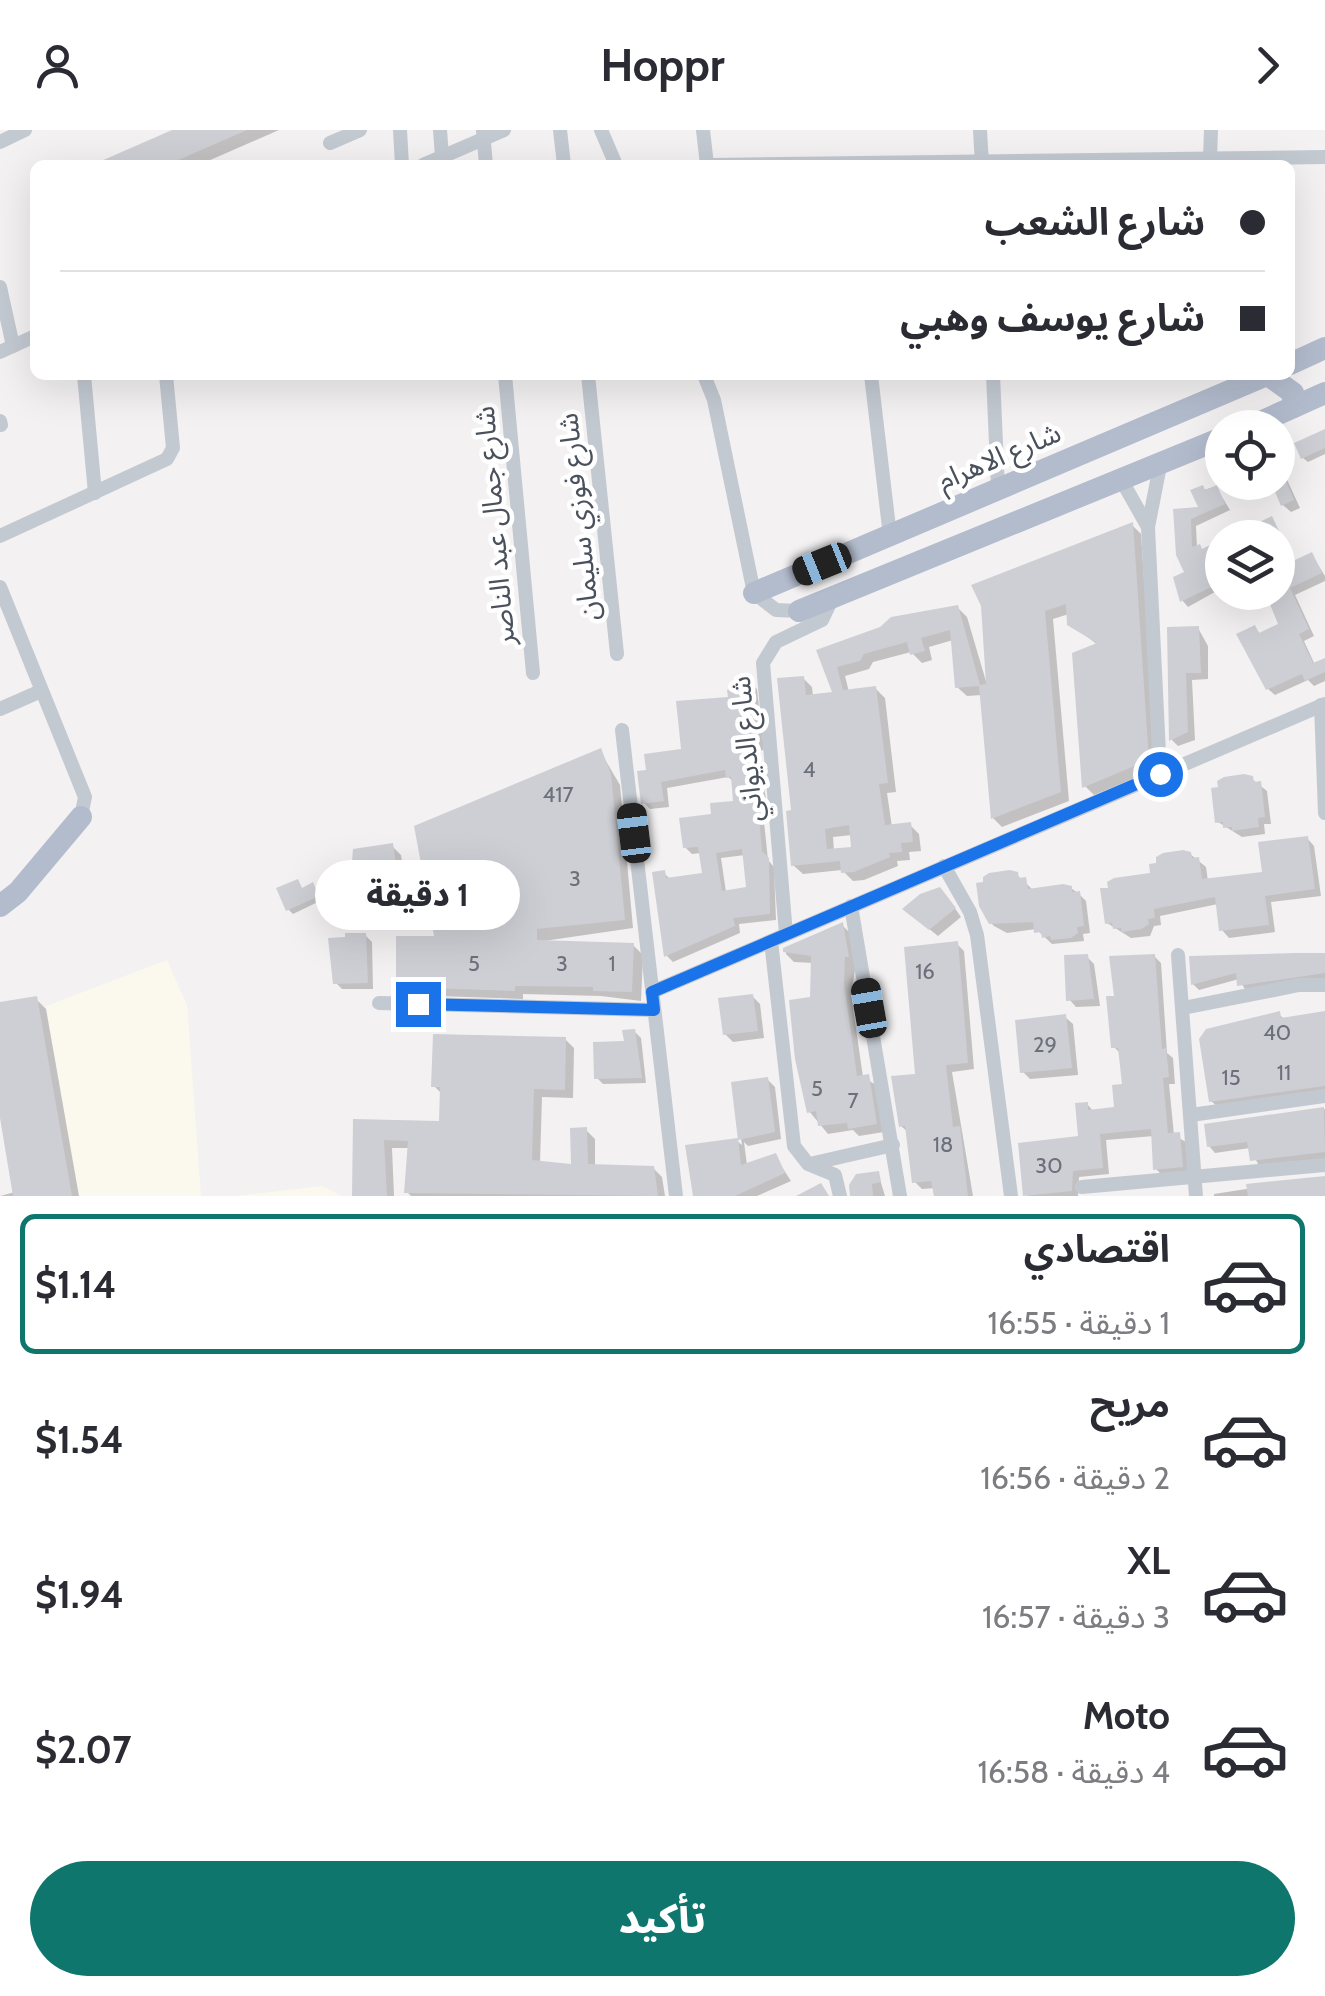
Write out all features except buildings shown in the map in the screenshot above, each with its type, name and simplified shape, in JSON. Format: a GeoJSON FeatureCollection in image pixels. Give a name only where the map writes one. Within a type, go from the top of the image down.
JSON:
{"type":"FeatureCollection","features":[{"type":"Feature","properties":{"kind":"main road"},"geometry":{"type":"LineString","coordinates":[[1295,362],[1325,348]]}},
{"type":"Feature","properties":{"kind":"main road","name":"شارع الاهرام"},"geometry":{"type":"LineString","coordinates":[[754,592],[1256,380]]}},
{"type":"Feature","properties":{"kind":"main road"},"geometry":{"type":"LineString","coordinates":[[1275,380],[1293,393],[1293,407]]}},
{"type":"Feature","properties":{"kind":"main road"},"geometry":{"type":"LineString","coordinates":[[1286,410],[1325,393]]}},
{"type":"Feature","properties":{"kind":"main road"},"geometry":{"type":"LineString","coordinates":[[799,612],[1205,446]]}},
{"type":"Feature","properties":{"kind":"main road"},"geometry":{"type":"LineString","coordinates":[[1089,450],[1114,484]]}},
{"type":"Feature","properties":{"kind":"main road"},"geometry":{"type":"LineString","coordinates":[[0,906],[18,892],[82,817]]}},
{"type":"Feature","properties":{"kind":"street"},"geometry":{"type":"LineString","coordinates":[[0,142],[25,130]]}},
{"type":"Feature","properties":{"kind":"street"},"geometry":{"type":"LineString","coordinates":[[330,143],[360,130]]}},
{"type":"Feature","properties":{"kind":"street"},"geometry":{"type":"LineString","coordinates":[[400,130],[402,160]]}},
{"type":"Feature","properties":{"kind":"street"},"geometry":{"type":"LineString","coordinates":[[440,130],[442,157]]}},
{"type":"Feature","properties":{"kind":"street"},"geometry":{"type":"LineString","coordinates":[[435,160],[483,135],[504,130]]}},
{"type":"Feature","properties":{"kind":"street"},"geometry":{"type":"LineString","coordinates":[[560,130],[563,160]]}},
{"type":"Feature","properties":{"kind":"street"},"geometry":{"type":"LineString","coordinates":[[601,130],[614,160]]}},
{"type":"Feature","properties":{"kind":"street"},"geometry":{"type":"LineString","coordinates":[[703,130],[709,160]]}},
{"type":"Feature","properties":{"kind":"street"},"geometry":{"type":"LineString","coordinates":[[980,130],[982,160]]}},
{"type":"Feature","properties":{"kind":"street"},"geometry":{"type":"LineString","coordinates":[[1210,158],[1211,130]]}},
{"type":"Feature","properties":{"kind":"street"},"geometry":{"type":"LineString","coordinates":[[483,135],[486,160]]}},
{"type":"Feature","properties":{"kind":"street"},"geometry":{"type":"LineString","coordinates":[[1119,160],[1325,157]]}},
{"type":"Feature","properties":{"kind":"street"},"geometry":{"type":"LineString","coordinates":[[0,287],[7,348],[30,338]]}},
{"type":"Feature","properties":{"kind":"street"},"geometry":{"type":"LineString","coordinates":[[84,380],[95,492]]}},
{"type":"Feature","properties":{"kind":"street"},"geometry":{"type":"LineString","coordinates":[[0,536],[167,460],[174,448],[167,380]]}},
{"type":"Feature","properties":{"kind":"street","name":"شارع جمال عبد الناصر"},"geometry":{"type":"LineString","coordinates":[[505,380],[533,673]]}},
{"type":"Feature","properties":{"kind":"street","name":"شارع فوزي سليمان"},"geometry":{"type":"LineString","coordinates":[[589,380],[617,654]]}},
{"type":"Feature","properties":{"kind":"street"},"geometry":{"type":"LineString","coordinates":[[706,380],[714,400],[754,592],[776,610],[799,612]]}},
{"type":"Feature","properties":{"kind":"street"},"geometry":{"type":"LineString","coordinates":[[872,380],[890,536]]}},
{"type":"Feature","properties":{"kind":"street"},"geometry":{"type":"LineString","coordinates":[[993,380],[998,489]]}},
{"type":"Feature","properties":{"kind":"street"},"geometry":{"type":"LineString","coordinates":[[1160,466],[1148,527],[1160,774]]}},
{"type":"Feature","properties":{"kind":"street"},"geometry":{"type":"LineString","coordinates":[[1114,484],[1148,527]]}},
{"type":"Feature","properties":{"kind":"street"},"geometry":{"type":"LineString","coordinates":[[0,587],[85,797],[82,817]]}},
{"type":"Feature","properties":{"kind":"street","name":"شارع الديواني"},"geometry":{"type":"LineString","coordinates":[[786,934],[763,663],[776,642],[822,620],[833,598]]}},
{"type":"Feature","properties":{"kind":"street"},"geometry":{"type":"LineString","coordinates":[[0,634],[16,627]]}},
{"type":"Feature","properties":{"kind":"street"},"geometry":{"type":"LineString","coordinates":[[0,709],[41,691]]}},
{"type":"Feature","properties":{"kind":"street"},"geometry":{"type":"LineString","coordinates":[[652,992],[1323,705],[1325,813]]}},
{"type":"Feature","properties":{"kind":"street"},"geometry":{"type":"LineString","coordinates":[[622,730],[676,1196]]}},
{"type":"Feature","properties":{"kind":"street"},"geometry":{"type":"LineString","coordinates":[[944,866],[970,912],[977,935],[1010,1196]]}},
{"type":"Feature","properties":{"kind":"street"},"geometry":{"type":"LineString","coordinates":[[852,906],[900,1196]]}},
{"type":"Feature","properties":{"kind":"street"},"geometry":{"type":"LineString","coordinates":[[771,940],[794,1146],[808,1164],[835,1174],[840,1196]]}},
{"type":"Feature","properties":{"kind":"street"},"geometry":{"type":"LineString","coordinates":[[1178,955],[1196,1196]]}},
{"type":"Feature","properties":{"kind":"street"},"geometry":{"type":"LineString","coordinates":[[1183,1008],[1300,985],[1325,985]]}},
{"type":"Feature","properties":{"kind":"street"},"geometry":{"type":"LineString","coordinates":[[378,1003],[654,1010]]}},
{"type":"Feature","properties":{"kind":"street"},"geometry":{"type":"LineString","coordinates":[[1191,1115],[1325,1096]]}},
{"type":"Feature","properties":{"kind":"street"},"geometry":{"type":"LineString","coordinates":[[808,1164],[893,1145]]}},
{"type":"Feature","properties":{"kind":"street"},"geometry":{"type":"LineString","coordinates":[[1082,1186],[1325,1165]]}},
{"type":"Feature","properties":{"kind":"shaded area"},"geometry":{"type":"Polygon","coordinates":[[[167,960],[187,1005],[201,1196],[79,1196],[46,1006],[167,960]]]}},
{"type":"Feature","properties":{"kind":"shaded area"},"geometry":{"type":"Polygon","coordinates":[[[322,1186],[342,1196],[236,1196],[322,1186]]]}},
{"type":"Feature","properties":{"kind":"route"},"geometry":{"type":"LineString","coordinates":[[418,1004],[654,1010],[652,992],[1160,774]]}}]}
